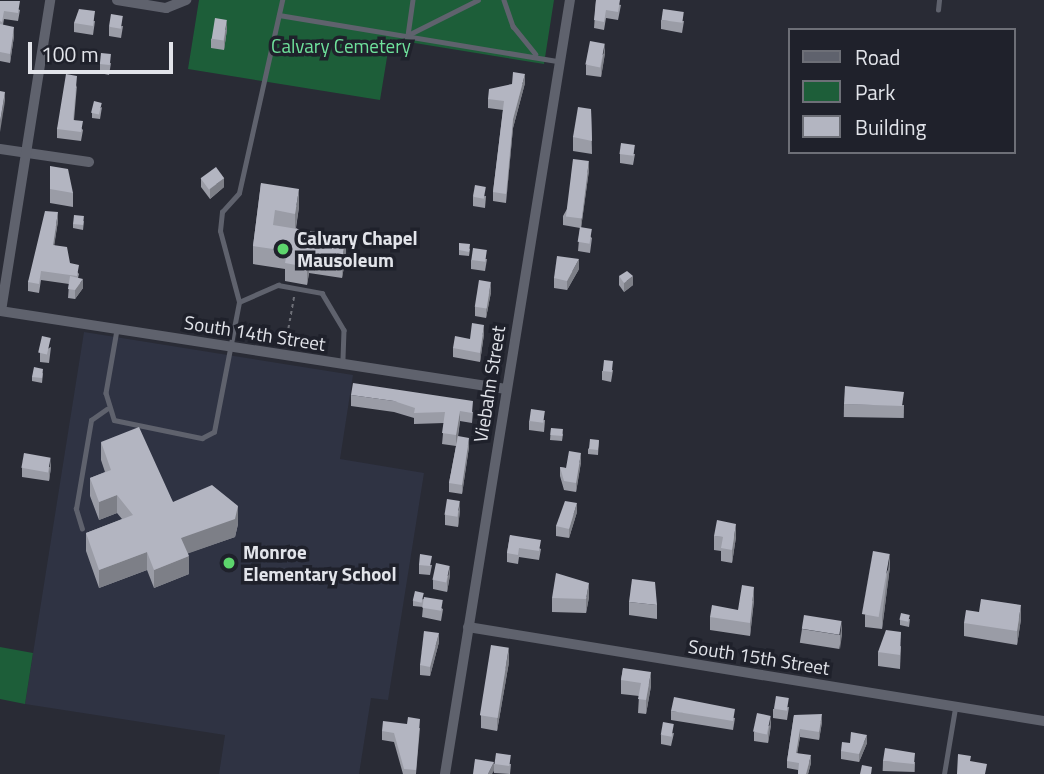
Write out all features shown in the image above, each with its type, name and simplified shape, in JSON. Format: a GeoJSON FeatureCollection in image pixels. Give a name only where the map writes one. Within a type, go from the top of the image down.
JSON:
{"type":"FeatureCollection","features":[{"type":"Feature","properties":{"kind":"street"},"geometry":{"type":"LineString","coordinates":[[0,311],[50,0]]}},
{"type":"Feature","properties":{"kind":"street"},"geometry":{"type":"LineString","coordinates":[[117,0],[166,8],[184,2]]}},
{"type":"Feature","properties":{"kind":"street","name":"Viebahn Street"},"geometry":{"type":"LineString","coordinates":[[445,774],[570,0]]}},
{"type":"Feature","properties":{"kind":"street"},"geometry":{"type":"LineString","coordinates":[[0,149],[89,162]]}},
{"type":"Feature","properties":{"kind":"street","name":"South 14th Street"},"geometry":{"type":"LineString","coordinates":[[0,311],[506,389]]}},
{"type":"Feature","properties":{"kind":"street","name":"South 15th Street"},"geometry":{"type":"LineString","coordinates":[[468,627],[1044,722]]}},
{"type":"Feature","properties":{"kind":"lane"},"geometry":{"type":"LineString","coordinates":[[107,409],[127,426],[202,438],[214,432],[239,302],[220,231],[222,212],[239,193],[282,0]]}},
{"type":"Feature","properties":{"kind":"lane"},"geometry":{"type":"LineString","coordinates":[[408,35],[413,0]]}},
{"type":"Feature","properties":{"kind":"lane"},"geometry":{"type":"LineString","coordinates":[[408,35],[478,0]]}},
{"type":"Feature","properties":{"kind":"lane"},"geometry":{"type":"LineString","coordinates":[[504,0],[513,26],[536,55]]}},
{"type":"Feature","properties":{"kind":"lane"},"geometry":{"type":"LineString","coordinates":[[938,10],[939,0]]}},
{"type":"Feature","properties":{"kind":"lane"},"geometry":{"type":"LineString","coordinates":[[279,15],[536,55],[560,62]]}},
{"type":"Feature","properties":{"kind":"lane"},"geometry":{"type":"LineString","coordinates":[[239,302],[278,285],[322,293],[344,330],[343,364]]}},
{"type":"Feature","properties":{"kind":"lane"},"geometry":{"type":"LineString","coordinates":[[82,529],[76,509],[91,420],[107,409],[117,329]]}},
{"type":"Feature","properties":{"kind":"lane"},"geometry":{"type":"LineString","coordinates":[[944,774],[954,708]]}},
{"type":"Feature","properties":{"kind":"path"},"geometry":{"type":"LineString","coordinates":[[286,342],[294,297]]}},
{"type":"Feature","properties":{"kind":"shaded area","name":"Monroe Elementary School"},"geometry":{"type":"Polygon","coordinates":[[[84,332],[353,375],[340,459],[424,473],[388,700],[371,698],[359,774],[219,774],[225,735],[25,704],[84,332]]]}},
{"type":"Feature","properties":{"kind":"green space","name":"Calvary Cemetery"},"geometry":{"type":"Polygon","coordinates":[[[199,0],[554,0],[544,64],[390,39],[380,100],[188,69],[199,0]]]}},
{"type":"Feature","properties":{"kind":"green space"},"geometry":{"type":"Polygon","coordinates":[[[0,647],[33,653],[25,704],[0,699],[0,647]]]}},
{"type":"Feature","properties":{"kind":"building"},"geometry":{"type":"Polygon","coordinates":[[[596,0],[620,0],[618,12],[606,10],[604,22],[594,20],[596,0]]]}},
{"type":"Feature","properties":{"kind":"building"},"geometry":{"type":"Polygon","coordinates":[[[0,1],[20,1],[18,13],[4,11],[2,22],[0,21],[0,1]]]}},
{"type":"Feature","properties":{"kind":"building"},"geometry":{"type":"Polygon","coordinates":[[[79,9],[95,11],[93,26],[74,23],[79,9]]]}},
{"type":"Feature","properties":{"kind":"building"},"geometry":{"type":"Polygon","coordinates":[[[663,9],[684,12],[682,23],[661,20],[663,9]]]}},
{"type":"Feature","properties":{"kind":"building"},"geometry":{"type":"Polygon","coordinates":[[[111,14],[123,16],[121,29],[109,27],[111,14]]]}},
{"type":"Feature","properties":{"kind":"building"},"geometry":{"type":"Polygon","coordinates":[[[215,18],[227,20],[224,41],[212,39],[215,18]]]}},
{"type":"Feature","properties":{"kind":"building"},"geometry":{"type":"Polygon","coordinates":[[[0,24],[14,27],[10,54],[0,52],[0,24]]]}},
{"type":"Feature","properties":{"kind":"building"},"geometry":{"type":"Polygon","coordinates":[[[590,41],[605,44],[600,67],[585,65],[590,41]]]}},
{"type":"Feature","properties":{"kind":"building"},"geometry":{"type":"Polygon","coordinates":[[[101,53],[111,54],[110,65],[100,64],[101,53]]]}},
{"type":"Feature","properties":{"kind":"building"},"geometry":{"type":"Polygon","coordinates":[[[513,72],[525,74],[513,119],[506,194],[493,192],[504,101],[488,99],[489,89],[512,84],[513,72]]]}},
{"type":"Feature","properties":{"kind":"building"},"geometry":{"type":"Polygon","coordinates":[[[66,74],[77,76],[73,120],[83,121],[81,132],[57,129],[66,74]]]}},
{"type":"Feature","properties":{"kind":"building"},"geometry":{"type":"Polygon","coordinates":[[[0,91],[5,92],[0,122],[0,91]]]}},
{"type":"Feature","properties":{"kind":"building"},"geometry":{"type":"Polygon","coordinates":[[[94,101],[102,103],[99,115],[91,113],[94,101]]]}},
{"type":"Feature","properties":{"kind":"building"},"geometry":{"type":"Polygon","coordinates":[[[578,107],[591,109],[592,141],[573,137],[578,107]]]}},
{"type":"Feature","properties":{"kind":"building"},"geometry":{"type":"Polygon","coordinates":[[[621,143],[635,145],[633,156],[619,154],[621,143]]]}},
{"type":"Feature","properties":{"kind":"building"},"geometry":{"type":"Polygon","coordinates":[[[573,159],[589,161],[582,219],[566,217],[573,159]]]}},
{"type":"Feature","properties":{"kind":"building"},"geometry":{"type":"Polygon","coordinates":[[[50,166],[68,169],[73,193],[50,189],[50,166]]]}},
{"type":"Feature","properties":{"kind":"building"},"geometry":{"type":"Polygon","coordinates":[[[216,167],[224,178],[209,189],[201,178],[216,167]]]}},
{"type":"Feature","properties":{"kind":"building"},"geometry":{"type":"Polygon","coordinates":[[[261,183],[299,189],[295,214],[275,210],[273,225],[346,237],[342,260],[309,255],[307,267],[285,263],[287,251],[253,246],[261,183]]]}},
{"type":"Feature","properties":{"kind":"building"},"geometry":{"type":"Polygon","coordinates":[[[475,185],[486,187],[484,199],[473,197],[475,185]]]}},
{"type":"Feature","properties":{"kind":"building"},"geometry":{"type":"Polygon","coordinates":[[[45,211],[58,212],[53,245],[67,247],[70,263],[79,265],[77,276],[41,271],[39,284],[28,282],[45,211]]]}},
{"type":"Feature","properties":{"kind":"building"},"geometry":{"type":"Polygon","coordinates":[[[74,215],[84,216],[83,225],[73,224],[74,215]]]}},
{"type":"Feature","properties":{"kind":"building"},"geometry":{"type":"Polygon","coordinates":[[[580,227],[592,229],[590,244],[578,242],[580,227]]]}},
{"type":"Feature","properties":{"kind":"building"},"geometry":{"type":"Polygon","coordinates":[[[459,243],[470,244],[469,252],[459,250],[459,243]]]}},
{"type":"Feature","properties":{"kind":"building"},"geometry":{"type":"Polygon","coordinates":[[[473,248],[487,250],[485,262],[471,260],[473,248]]]}},
{"type":"Feature","properties":{"kind":"building"},"geometry":{"type":"Polygon","coordinates":[[[557,256],[579,259],[567,281],[554,278],[557,256]]]}},
{"type":"Feature","properties":{"kind":"building"},"geometry":{"type":"Polygon","coordinates":[[[627,271],[633,276],[624,283],[619,276],[627,271]]]}},
{"type":"Feature","properties":{"kind":"building"},"geometry":{"type":"Polygon","coordinates":[[[70,276],[83,279],[75,290],[68,289],[70,276]]]}},
{"type":"Feature","properties":{"kind":"building"},"geometry":{"type":"Polygon","coordinates":[[[479,280],[491,282],[487,309],[475,307],[479,280]]]}},
{"type":"Feature","properties":{"kind":"building"},"geometry":{"type":"Polygon","coordinates":[[[472,323],[484,325],[480,353],[453,348],[455,336],[470,339],[472,323]]]}},
{"type":"Feature","properties":{"kind":"building"},"geometry":{"type":"Polygon","coordinates":[[[42,336],[51,338],[47,355],[38,353],[42,336]]]}},
{"type":"Feature","properties":{"kind":"building"},"geometry":{"type":"Polygon","coordinates":[[[604,360],[613,361],[612,372],[603,371],[604,360]]]}},
{"type":"Feature","properties":{"kind":"building"},"geometry":{"type":"Polygon","coordinates":[[[34,367],[43,369],[42,378],[32,377],[34,367]]]}},
{"type":"Feature","properties":{"kind":"building"},"geometry":{"type":"Polygon","coordinates":[[[353,383],[473,401],[472,413],[460,411],[456,435],[442,433],[445,412],[414,413],[415,408],[394,401],[351,395],[353,383]]]}},
{"type":"Feature","properties":{"kind":"building"},"geometry":{"type":"Polygon","coordinates":[[[845,386],[904,392],[902,406],[844,404],[845,386]]]}},
{"type":"Feature","properties":{"kind":"building"},"geometry":{"type":"Polygon","coordinates":[[[531,409],[545,411],[543,423],[529,421],[531,409]]]}},
{"type":"Feature","properties":{"kind":"building"},"geometry":{"type":"Polygon","coordinates":[[[139,427],[173,502],[212,485],[238,506],[235,519],[181,538],[189,556],[154,570],[147,552],[99,570],[86,533],[133,515],[117,495],[99,502],[90,478],[111,470],[101,442],[139,427]]]}},
{"type":"Feature","properties":{"kind":"building"},"geometry":{"type":"Polygon","coordinates":[[[551,428],[563,429],[562,436],[550,435],[551,428]]]}},
{"type":"Feature","properties":{"kind":"building"},"geometry":{"type":"Polygon","coordinates":[[[458,436],[469,438],[462,485],[449,483],[458,436]]]}},
{"type":"Feature","properties":{"kind":"building"},"geometry":{"type":"Polygon","coordinates":[[[590,439],[599,440],[598,450],[589,449],[590,439]]]}},
{"type":"Feature","properties":{"kind":"building"},"geometry":{"type":"Polygon","coordinates":[[[569,451],[581,453],[576,483],[564,481],[560,467],[566,468],[569,451]]]}},
{"type":"Feature","properties":{"kind":"building"},"geometry":{"type":"Polygon","coordinates":[[[24,453],[51,458],[48,472],[21,468],[24,453]]]}},
{"type":"Feature","properties":{"kind":"building"},"geometry":{"type":"Polygon","coordinates":[[[447,499],[460,501],[457,517],[444,515],[447,499]]]}},
{"type":"Feature","properties":{"kind":"building"},"geometry":{"type":"Polygon","coordinates":[[[565,501],[577,503],[569,529],[556,526],[565,501]]]}},
{"type":"Feature","properties":{"kind":"building"},"geometry":{"type":"Polygon","coordinates":[[[717,520],[736,524],[732,550],[721,548],[723,537],[714,536],[717,520]]]}},
{"type":"Feature","properties":{"kind":"building"},"geometry":{"type":"Polygon","coordinates":[[[510,535],[541,540],[539,551],[519,548],[518,555],[507,553],[510,535]]]}},
{"type":"Feature","properties":{"kind":"building"},"geometry":{"type":"Polygon","coordinates":[[[873,551],[890,554],[879,617],[862,614],[873,551]]]}},
{"type":"Feature","properties":{"kind":"building"},"geometry":{"type":"Polygon","coordinates":[[[420,554],[432,556],[430,566],[419,565],[420,554]]]}},
{"type":"Feature","properties":{"kind":"building"},"geometry":{"type":"Polygon","coordinates":[[[436,563],[450,566],[446,583],[432,580],[436,563]]]}},
{"type":"Feature","properties":{"kind":"building"},"geometry":{"type":"Polygon","coordinates":[[[556,573],[589,583],[586,599],[552,598],[556,573]]]}},
{"type":"Feature","properties":{"kind":"building"},"geometry":{"type":"Polygon","coordinates":[[[632,579],[655,582],[657,605],[629,602],[632,579]]]}},
{"type":"Feature","properties":{"kind":"building"},"geometry":{"type":"Polygon","coordinates":[[[742,585],[754,587],[750,623],[710,617],[712,605],[738,610],[742,585]]]}},
{"type":"Feature","properties":{"kind":"building"},"geometry":{"type":"Polygon","coordinates":[[[415,591],[424,593],[422,603],[413,601],[415,591]]]}},
{"type":"Feature","properties":{"kind":"building"},"geometry":{"type":"Polygon","coordinates":[[[424,597],[443,600],[441,611],[422,608],[424,597]]]}},
{"type":"Feature","properties":{"kind":"building"},"geometry":{"type":"Polygon","coordinates":[[[981,599],[1021,605],[1017,631],[964,623],[966,610],[979,612],[981,599]]]}},
{"type":"Feature","properties":{"kind":"building"},"geometry":{"type":"Polygon","coordinates":[[[901,613],[910,615],[908,622],[899,620],[901,613]]]}},
{"type":"Feature","properties":{"kind":"building"},"geometry":{"type":"Polygon","coordinates":[[[804,615],[842,621],[839,635],[802,629],[804,615]]]}},
{"type":"Feature","properties":{"kind":"building"},"geometry":{"type":"Polygon","coordinates":[[[886,630],[901,632],[900,655],[878,652],[886,630]]]}},
{"type":"Feature","properties":{"kind":"building"},"geometry":{"type":"Polygon","coordinates":[[[424,631],[439,633],[430,667],[420,665],[424,631]]]}},
{"type":"Feature","properties":{"kind":"building"},"geometry":{"type":"Polygon","coordinates":[[[491,645],[509,648],[498,718],[480,715],[491,645]]]}},
{"type":"Feature","properties":{"kind":"building"},"geometry":{"type":"Polygon","coordinates":[[[623,668],[651,672],[646,700],[638,699],[641,683],[621,680],[623,668]]]}},
{"type":"Feature","properties":{"kind":"building"},"geometry":{"type":"Polygon","coordinates":[[[776,696],[789,698],[787,711],[774,709],[776,696]]]}},
{"type":"Feature","properties":{"kind":"building"},"geometry":{"type":"Polygon","coordinates":[[[674,697],[735,709],[733,721],[671,711],[674,697]]]}},
{"type":"Feature","properties":{"kind":"building"},"geometry":{"type":"Polygon","coordinates":[[[757,713],[771,716],[767,734],[753,732],[757,713]]]}},
{"type":"Feature","properties":{"kind":"building"},"geometry":{"type":"Polygon","coordinates":[[[822,714],[819,732],[800,729],[796,753],[811,755],[806,774],[798,774],[799,763],[787,761],[794,715],[822,714]]]}},
{"type":"Feature","properties":{"kind":"building"},"geometry":{"type":"Polygon","coordinates":[[[408,717],[420,719],[416,770],[404,769],[394,733],[382,731],[383,721],[407,724],[408,717]]]}},
{"type":"Feature","properties":{"kind":"building"},"geometry":{"type":"Polygon","coordinates":[[[663,722],[674,724],[672,737],[661,735],[663,722]]]}},
{"type":"Feature","properties":{"kind":"building"},"geometry":{"type":"Polygon","coordinates":[[[851,732],[867,735],[859,754],[841,751],[842,742],[850,743],[851,732]]]}},
{"type":"Feature","properties":{"kind":"building"},"geometry":{"type":"Polygon","coordinates":[[[885,748],[915,753],[914,764],[883,761],[885,748]]]}},
{"type":"Feature","properties":{"kind":"building"},"geometry":{"type":"Polygon","coordinates":[[[496,753],[511,755],[509,766],[494,764],[496,753]]]}},
{"type":"Feature","properties":{"kind":"building"},"geometry":{"type":"Polygon","coordinates":[[[958,754],[971,756],[970,761],[987,764],[985,774],[957,774],[958,754]]]}},
{"type":"Feature","properties":{"kind":"building"},"geometry":{"type":"Polygon","coordinates":[[[475,759],[494,762],[488,774],[473,774],[475,759]]]}},
{"type":"Feature","properties":{"kind":"building"},"geometry":{"type":"Polygon","coordinates":[[[862,765],[872,767],[871,774],[860,774],[862,765]]]}},
{"type":"Feature","properties":{"kind":"place","name":"Calvary Chapel Mausoleum"},"geometry":{"type":"Point","coordinates":[283,249]}},
{"type":"Feature","properties":{"kind":"place","name":"Monroe Elementary School"},"geometry":{"type":"Point","coordinates":[229,563]}}]}
